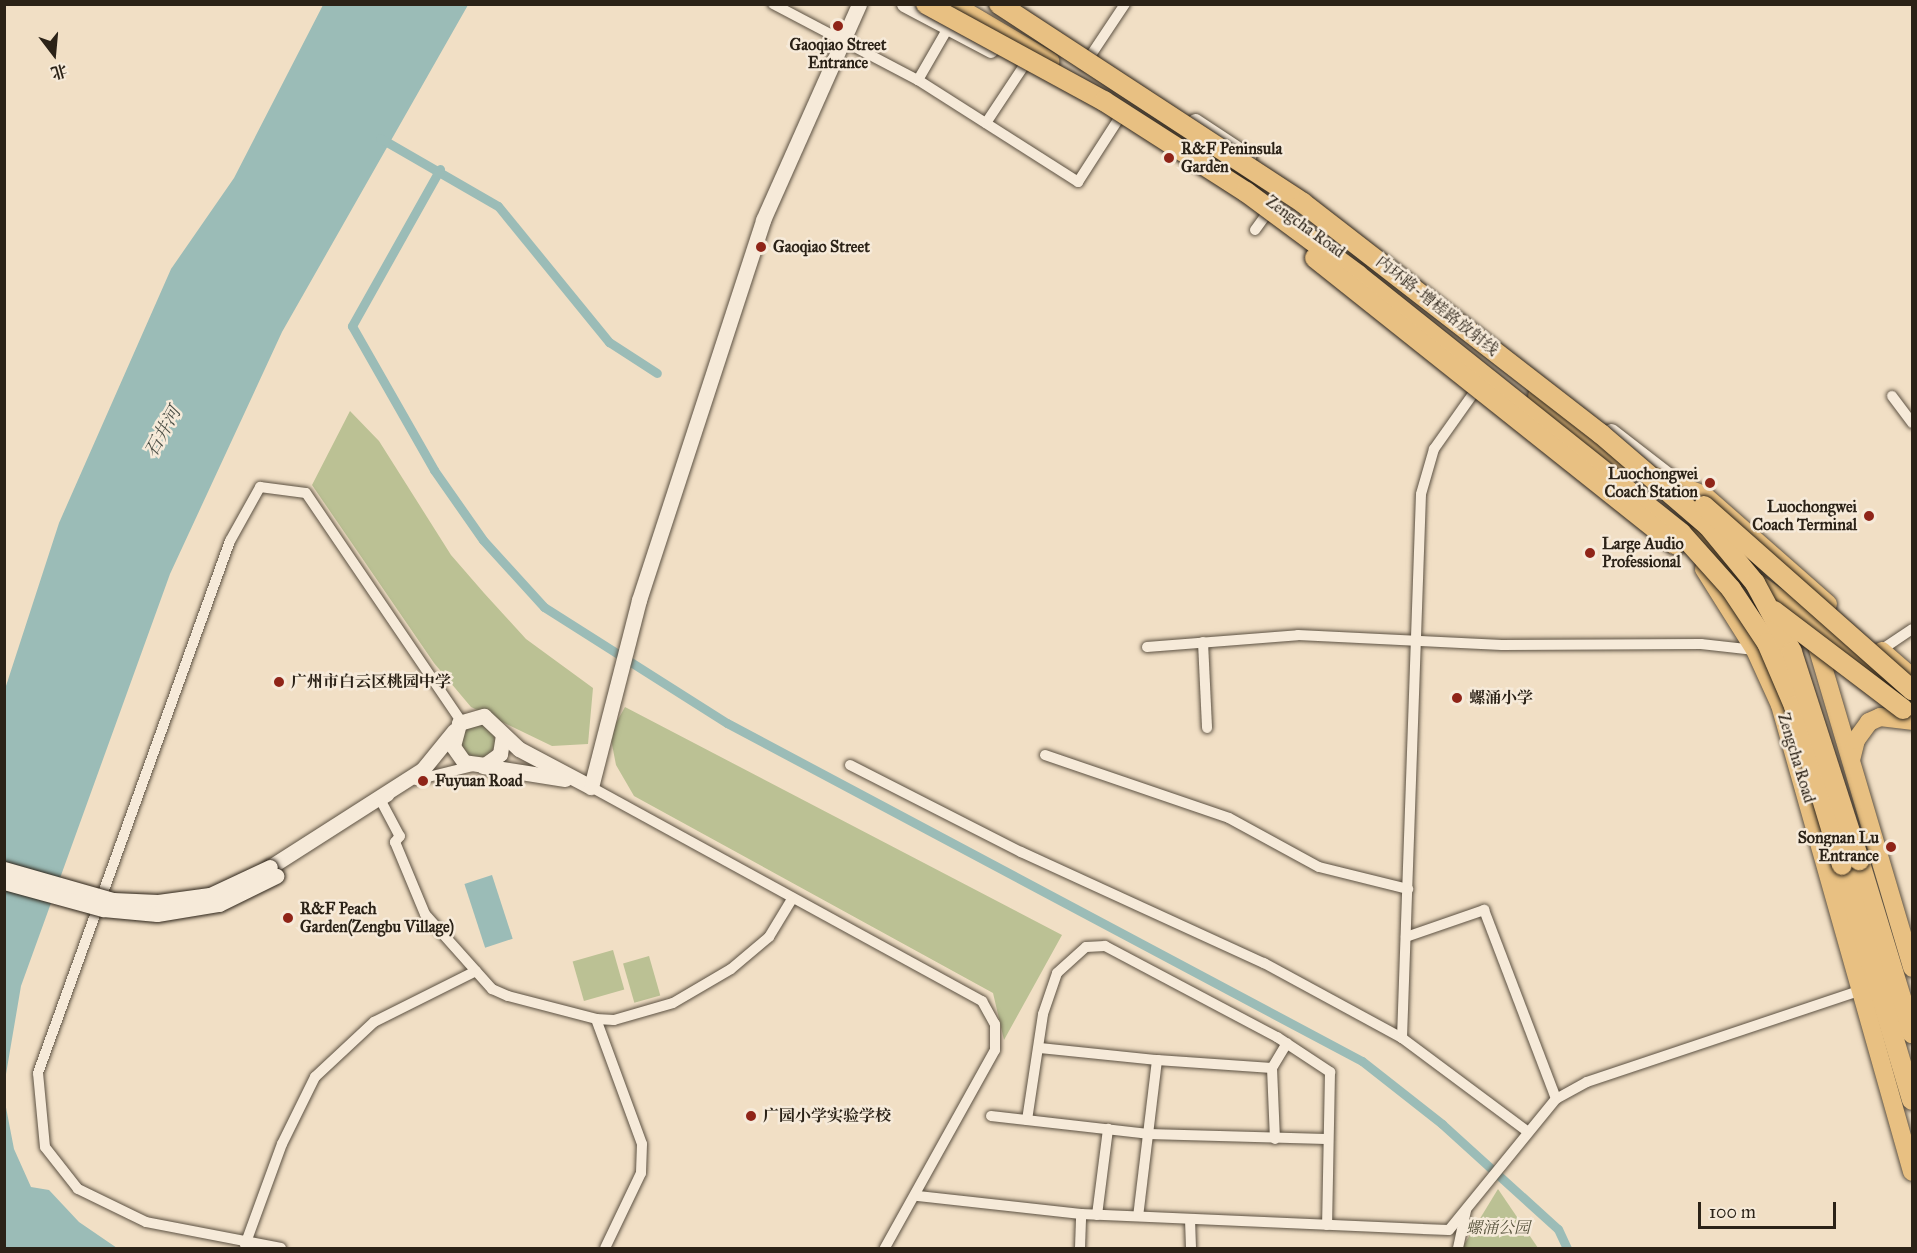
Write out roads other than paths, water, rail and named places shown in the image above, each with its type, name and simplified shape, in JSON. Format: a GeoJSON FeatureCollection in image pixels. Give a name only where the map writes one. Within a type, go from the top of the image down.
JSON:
{"type":"FeatureCollection","features":[{"type":"Feature","properties":{"kind":"highway"},"geometry":{"type":"LineString","coordinates":[[926,4],[1230,171],[1286,235],[1682,550],[1910,721]]}},
{"type":"Feature","properties":{"kind":"highway","name":"内环路-增槎路放射线"},"geometry":{"type":"LineString","coordinates":[[999,4],[1287,192],[1601,434]]}},
{"type":"Feature","properties":{"kind":"highway","name":"Zengcha Road"},"geometry":{"type":"LineString","coordinates":[[1230,171],[1633,492],[1710,563],[1756,625],[1780,671],[1912,1034]]}},
{"type":"Feature","properties":{"kind":"highway"},"geometry":{"type":"LineString","coordinates":[[1601,434],[1692,496],[1912,690]]}},
{"type":"Feature","properties":{"kind":"highway","name":"Zengcha Road"},"geometry":{"type":"LineString","coordinates":[[1601,434],[1708,526],[1764,599],[1806,685],[1912,1100]]}},
{"type":"Feature","properties":{"kind":"main road","name":"Zengcha Road"},"geometry":{"type":"LineString","coordinates":[[953,4],[1026,57],[1109,97],[1270,210],[1460,357],[1595,456],[1661,518],[1695,555],[1755,650],[1773,687],[1912,1172]]}},
{"type":"Feature","properties":{"kind":"main road","name":"Zengcha Road"},"geometry":{"type":"LineString","coordinates":[[978,4],[1086,62],[1230,171],[1431,310],[1618,462],[1673,478],[1730,514],[1793,570],[1812,621],[1851,763],[1912,968]]}},
{"type":"Feature","properties":{"kind":"main road"},"geometry":{"type":"LineString","coordinates":[[1661,518],[1812,621],[1912,702]]}},
{"type":"Feature","properties":{"kind":"main road"},"geometry":{"type":"LineString","coordinates":[[1793,570],[1840,615],[1912,676]]}},
{"type":"Feature","properties":{"kind":"main road"},"geometry":{"type":"LineString","coordinates":[[1773,687],[1774,654],[1812,621],[1829,613],[1840,615]]}},
{"type":"Feature","properties":{"kind":"main road"},"geometry":{"type":"LineString","coordinates":[[1851,763],[1856,740],[1869,722],[1910,721]]}},
{"type":"Feature","properties":{"kind":"street"},"geometry":{"type":"LineString","coordinates":[[773,4],[918,80],[1078,182],[1118,120]]}},
{"type":"Feature","properties":{"kind":"street"},"geometry":{"type":"LineString","coordinates":[[591,787],[627,646],[763,220],[840,41],[859,4]]}},
{"type":"Feature","properties":{"kind":"street"},"geometry":{"type":"LineString","coordinates":[[904,4],[948,28],[1026,57],[1041,76],[1270,210],[1255,230]]}},
{"type":"Feature","properties":{"kind":"street"},"geometry":{"type":"LineString","coordinates":[[1012,4],[1086,62],[1167,104],[1228,142],[1410,275],[1673,478]]}},
{"type":"Feature","properties":{"kind":"street"},"geometry":{"type":"LineString","coordinates":[[1086,62],[1125,4]]}},
{"type":"Feature","properties":{"kind":"street"},"geometry":{"type":"LineString","coordinates":[[918,80],[948,28]]}},
{"type":"Feature","properties":{"kind":"street"},"geometry":{"type":"LineString","coordinates":[[986,123],[1026,57]]}},
{"type":"Feature","properties":{"kind":"street"},"geometry":{"type":"LineString","coordinates":[[1083,99],[1109,97]]}},
{"type":"Feature","properties":{"kind":"street"},"geometry":{"type":"LineString","coordinates":[[1135,101],[1167,104]]}},
{"type":"Feature","properties":{"kind":"street"},"geometry":{"type":"LineString","coordinates":[[1228,142],[1230,171]]}},
{"type":"Feature","properties":{"kind":"street"},"geometry":{"type":"LineString","coordinates":[[1410,275],[1431,310]]}},
{"type":"Feature","properties":{"kind":"street"},"geometry":{"type":"LineString","coordinates":[[1460,357],[1480,383],[1635,496]]}},
{"type":"Feature","properties":{"kind":"street"},"geometry":{"type":"LineString","coordinates":[[1402,1038],[1421,494],[1434,450],[1480,383]]}},
{"type":"Feature","properties":{"kind":"street"},"geometry":{"type":"LineString","coordinates":[[1892,396],[1912,423]]}},
{"type":"Feature","properties":{"kind":"street"},"geometry":{"type":"LineString","coordinates":[[1618,462],[1694,516],[1697,528],[1689,536]]}},
{"type":"Feature","properties":{"kind":"street"},"geometry":{"type":"LineString","coordinates":[[281,1248],[245,1245],[146,1222],[78,1189],[45,1147],[38,1073],[230,541],[260,487],[306,493],[457,726],[457,756],[479,766]]}},
{"type":"Feature","properties":{"kind":"street"},"geometry":{"type":"LineString","coordinates":[[1881,650],[1912,629]]}},
{"type":"Feature","properties":{"kind":"street"},"geometry":{"type":"LineString","coordinates":[[1147,647],[1298,635],[1417,641],[1701,644],[1755,650]]}},
{"type":"Feature","properties":{"kind":"street"},"geometry":{"type":"LineString","coordinates":[[1203,642],[1207,728]]}},
{"type":"Feature","properties":{"kind":"street"},"geometry":{"type":"LineString","coordinates":[[4,869],[113,900],[158,902],[210,895],[273,871],[423,769],[457,726],[484,716],[503,735],[591,787],[982,1002],[995,1024],[995,1050],[918,1196],[885,1248]]}},
{"type":"Feature","properties":{"kind":"street"},"geometry":{"type":"LineString","coordinates":[[479,766],[497,757],[503,735]]}},
{"type":"Feature","properties":{"kind":"street"},"geometry":{"type":"LineString","coordinates":[[1045,755],[1229,818],[1318,867],[1408,889]]}},
{"type":"Feature","properties":{"kind":"street"},"geometry":{"type":"LineString","coordinates":[[850,765],[1021,852],[1264,963],[1402,1038],[1528,1132]]}},
{"type":"Feature","properties":{"kind":"street"},"geometry":{"type":"LineString","coordinates":[[4,882],[103,909],[157,914],[219,903],[381,801],[433,772],[479,766],[525,769],[591,787]]}},
{"type":"Feature","properties":{"kind":"street"},"geometry":{"type":"LineString","coordinates":[[381,801],[400,836],[394,842],[426,914],[476,971],[508,996],[596,1019],[614,1020],[673,1003],[731,969],[769,937],[792,899]]}},
{"type":"Feature","properties":{"kind":"street"},"geometry":{"type":"LineString","coordinates":[[1406,937],[1484,910],[1556,1099]]}},
{"type":"Feature","properties":{"kind":"street"},"geometry":{"type":"LineString","coordinates":[[1027,1120],[1040,1048],[1043,1014],[1057,973],[1086,947],[1105,946],[1287,1043],[1330,1072],[1326,1139],[1327,1225]]}},
{"type":"Feature","properties":{"kind":"street"},"geometry":{"type":"LineString","coordinates":[[245,1245],[282,1144],[315,1077],[374,1022],[476,971]]}},
{"type":"Feature","properties":{"kind":"street"},"geometry":{"type":"LineString","coordinates":[[918,1196],[1096,1215],[1449,1230],[1556,1099],[1587,1082],[1859,991]]}},
{"type":"Feature","properties":{"kind":"street"},"geometry":{"type":"LineString","coordinates":[[596,1019],[642,1144],[641,1173],[605,1248]]}},
{"type":"Feature","properties":{"kind":"street"},"geometry":{"type":"LineString","coordinates":[[1275,1139],[1272,1068],[1287,1043]]}},
{"type":"Feature","properties":{"kind":"street"},"geometry":{"type":"LineString","coordinates":[[1040,1048],[1157,1060],[1272,1068]]}},
{"type":"Feature","properties":{"kind":"street"},"geometry":{"type":"LineString","coordinates":[[1138,1216],[1157,1060]]}},
{"type":"Feature","properties":{"kind":"street"},"geometry":{"type":"LineString","coordinates":[[991,1116],[1148,1134],[1326,1139]]}},
{"type":"Feature","properties":{"kind":"street"},"geometry":{"type":"LineString","coordinates":[[1096,1215],[1107,1129]]}},
{"type":"Feature","properties":{"kind":"street"},"geometry":{"type":"LineString","coordinates":[[1458,1248],[1466,1210]]}},
{"type":"Feature","properties":{"kind":"street"},"geometry":{"type":"LineString","coordinates":[[1080,1248],[1081,1214]]}},
{"type":"Feature","properties":{"kind":"street"},"geometry":{"type":"LineString","coordinates":[[1191,1219],[1191,1248]]}},
{"type":"Feature","properties":{"kind":"water","name":"石井河"},"geometry":{"type":"Polygon","coordinates":[[[323,5],[468,5],[282,332],[170,574],[21,986],[5,1080],[5,689],[59,523],[171,269],[234,178],[323,5]]]}},
{"type":"Feature","properties":{"kind":"water"},"geometry":{"type":"Polygon","coordinates":[[[492,875],[513,939],[485,948],[464,884],[492,875]]]}},
{"type":"Feature","properties":{"kind":"water"},"geometry":{"type":"Polygon","coordinates":[[[4,1097],[14,1149],[31,1187],[49,1190],[79,1222],[117,1248],[5,1248],[4,1097]]]}},
{"type":"Feature","properties":{"kind":"waterway"},"geometry":{"type":"LineString","coordinates":[[380,138],[498,206],[609,342],[657,373]]}},
{"type":"Feature","properties":{"kind":"waterway"},"geometry":{"type":"LineString","coordinates":[[440,169],[352,326],[434,470],[483,540],[544,607],[727,723],[1362,1061],[1442,1124],[1558,1229],[1567,1248]]}},
{"type":"Feature","properties":{"kind":"place","name":"Gaoqiao Street Entrance"},"geometry":{"type":"Point","coordinates":[838,26]}},
{"type":"Feature","properties":{"kind":"place","name":"R&F Peninsula Garden"},"geometry":{"type":"Point","coordinates":[1169,158]}},
{"type":"Feature","properties":{"kind":"place","name":"Gaoqiao Street"},"geometry":{"type":"Point","coordinates":[761,247]}},
{"type":"Feature","properties":{"kind":"place","name":"Luochongwei Coach Station"},"geometry":{"type":"Point","coordinates":[1710,483]}},
{"type":"Feature","properties":{"kind":"place","name":"Luochongwei Coach Terminal"},"geometry":{"type":"Point","coordinates":[1869,516]}},
{"type":"Feature","properties":{"kind":"place","name":"Large Audio Professional"},"geometry":{"type":"Point","coordinates":[1590,553]}},
{"type":"Feature","properties":{"kind":"place","name":"广州市白云区桃园中学"},"geometry":{"type":"Point","coordinates":[279,682]}},
{"type":"Feature","properties":{"kind":"place","name":"螺涌小学"},"geometry":{"type":"Point","coordinates":[1457,698]}},
{"type":"Feature","properties":{"kind":"place","name":"Fuyuan Road"},"geometry":{"type":"Point","coordinates":[423,781]}},
{"type":"Feature","properties":{"kind":"place","name":"Songnan Lu Entrance"},"geometry":{"type":"Point","coordinates":[1891,847]}},
{"type":"Feature","properties":{"kind":"place","name":"R&F Peach Garden(Zengbu Village)"},"geometry":{"type":"Point","coordinates":[288,918]}},
{"type":"Feature","properties":{"kind":"place","name":"广园小学实验学校"},"geometry":{"type":"Point","coordinates":[751,1116]}},
{"type":"Feature","properties":{"kind":"park label","name":"螺涌公园"},"geometry":{"type":"Point","coordinates":[1498,1228]}}]}
